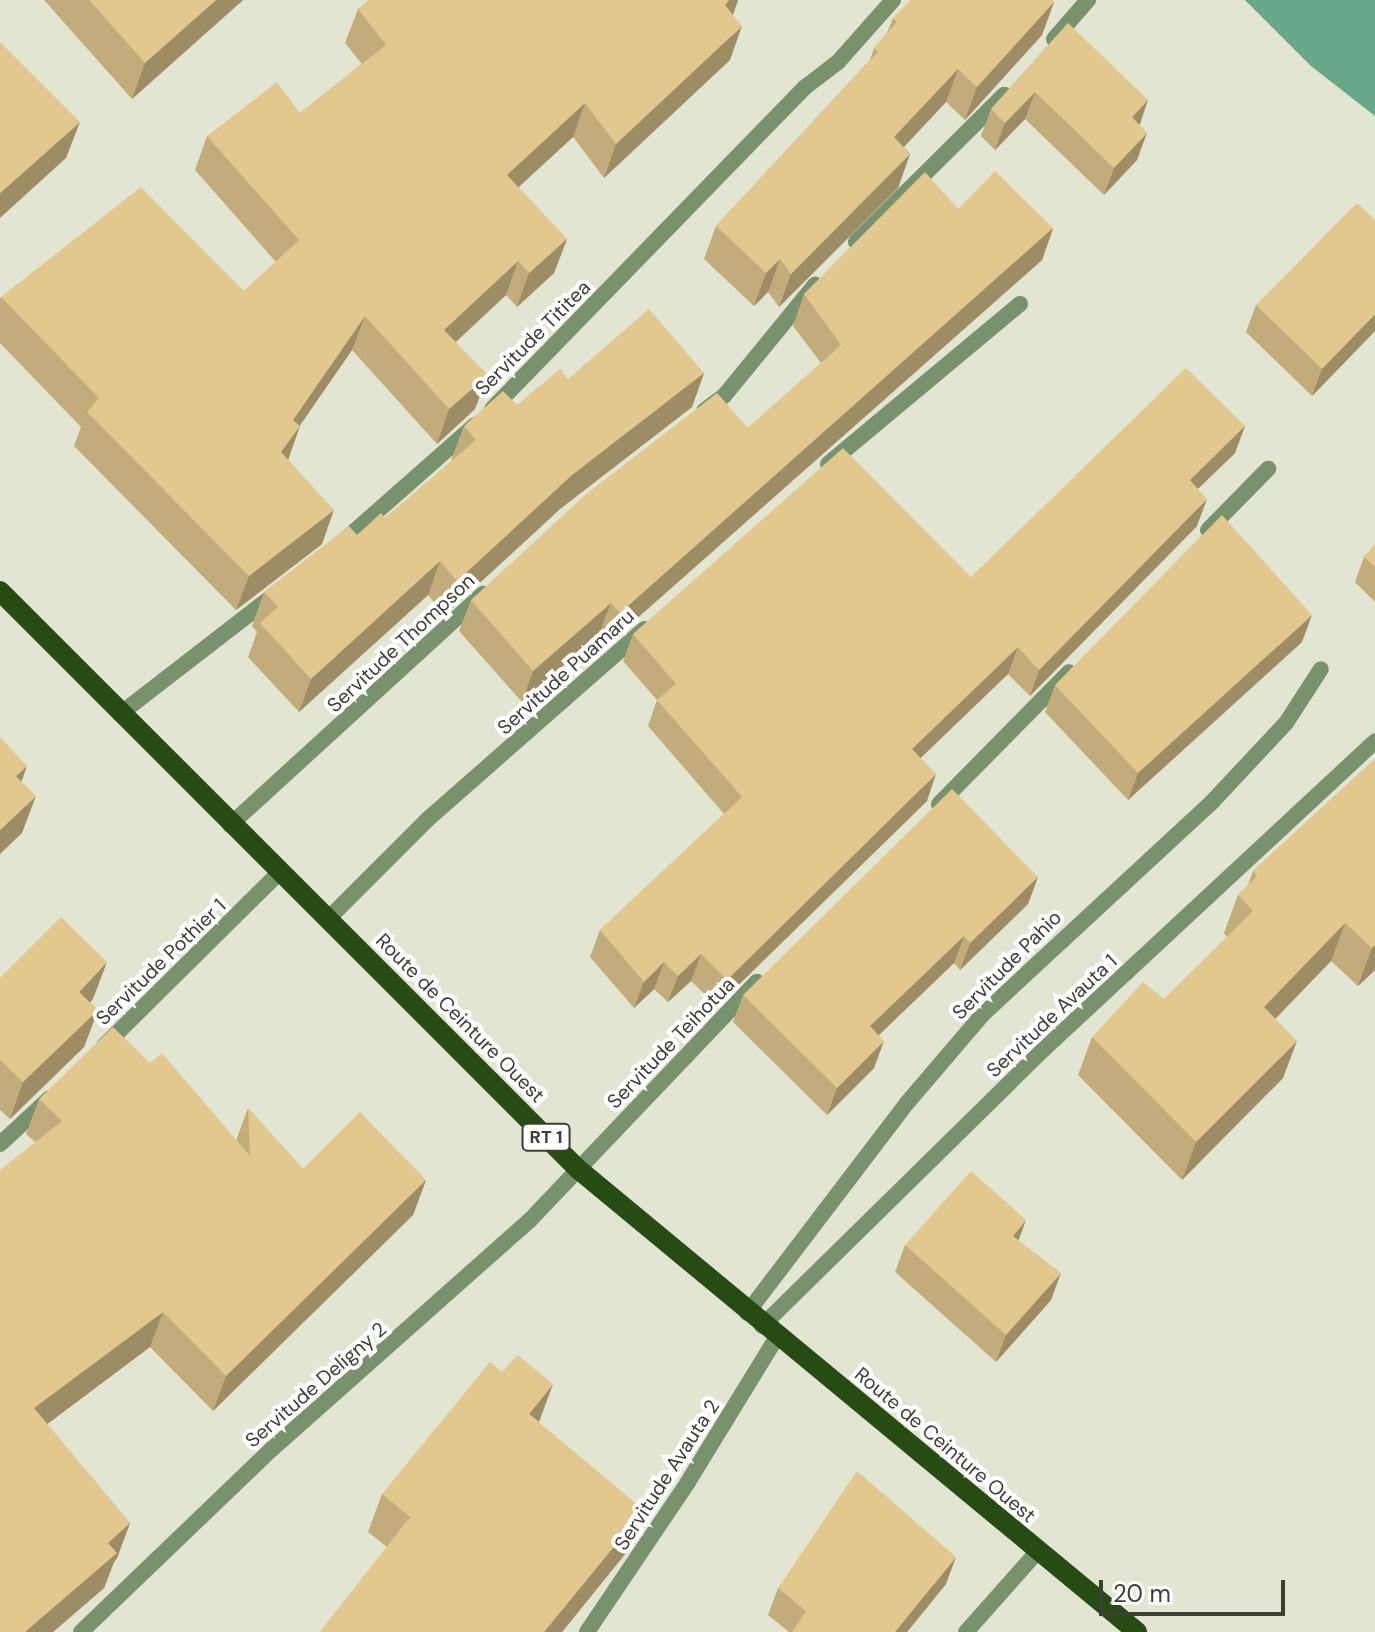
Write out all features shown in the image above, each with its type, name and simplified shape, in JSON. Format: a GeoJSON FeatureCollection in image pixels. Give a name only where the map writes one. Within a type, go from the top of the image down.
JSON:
{"type":"FeatureCollection","features":[{"type":"Feature","properties":{"kind":"main road","name":"Route de Ceinture Ouest"},"geometry":{"type":"LineString","coordinates":[[0,591],[230,825],[578,1169],[762,1325],[1137,1632]]}},
{"type":"Feature","properties":{"kind":"street","name":"Servitude Tititea"},"geometry":{"type":"LineString","coordinates":[[327,554],[482,418],[804,88],[838,62],[893,0]]}},
{"type":"Feature","properties":{"kind":"street"},"geometry":{"type":"LineString","coordinates":[[1043,52],[1088,0]]}},
{"type":"Feature","properties":{"kind":"street"},"geometry":{"type":"LineString","coordinates":[[689,423],[724,396],[834,266],[1011,87]]}},
{"type":"Feature","properties":{"kind":"street"},"geometry":{"type":"LineString","coordinates":[[817,475],[1020,304]]}},
{"type":"Feature","properties":{"kind":"street"},"geometry":{"type":"LineString","coordinates":[[1190,549],[1268,469]]}},
{"type":"Feature","properties":{"kind":"street","name":"Servitude Thompson"},"geometry":{"type":"LineString","coordinates":[[230,825],[500,579]]}},
{"type":"Feature","properties":{"kind":"street"},"geometry":{"type":"LineString","coordinates":[[120,714],[291,582]]}},
{"type":"Feature","properties":{"kind":"street","name":"Servitude Puamaru"},"geometry":{"type":"LineString","coordinates":[[327,920],[428,819],[654,621]]}},
{"type":"Feature","properties":{"kind":"street"},"geometry":{"type":"LineString","coordinates":[[920,822],[1082,659]]}},
{"type":"Feature","properties":{"kind":"street","name":"Servitude Pahio"},"geometry":{"type":"LineString","coordinates":[[762,1325],[907,1103],[983,1014],[1212,802],[1286,723],[1321,669]]}},
{"type":"Feature","properties":{"kind":"street","name":"Servitude Avauta 1"},"geometry":{"type":"LineString","coordinates":[[762,1325],[1044,1049],[1375,741]]}},
{"type":"Feature","properties":{"kind":"street","name":"Servitude Pothier 1"},"geometry":{"type":"LineString","coordinates":[[86,1064],[279,873]]}},
{"type":"Feature","properties":{"kind":"street","name":"Servitude Teihotua"},"geometry":{"type":"LineString","coordinates":[[578,1169],[775,964]]}},
{"type":"Feature","properties":{"kind":"street"},"geometry":{"type":"LineString","coordinates":[[0,1144],[64,1084]]}},
{"type":"Feature","properties":{"kind":"street","name":"Servitude Deligny 2"},"geometry":{"type":"LineString","coordinates":[[81,1632],[272,1449],[530,1220],[578,1169]]}},
{"type":"Feature","properties":{"kind":"street","name":"Servitude Avauta 2"},"geometry":{"type":"LineString","coordinates":[[587,1632],[688,1482],[762,1325]]}},
{"type":"Feature","properties":{"kind":"street"},"geometry":{"type":"LineString","coordinates":[[966,1632],[1037,1552]]}},
{"type":"Feature","properties":{"kind":"shaded area"},"geometry":{"type":"Polygon","coordinates":[[[1245,0],[1375,0],[1375,116],[1311,66],[1245,0]]]}},
{"type":"Feature","properties":{"kind":"building"},"geometry":{"type":"Polygon","coordinates":[[[89,0],[216,0],[145,63],[89,0]]]}},
{"type":"Feature","properties":{"kind":"building"},"geometry":{"type":"Polygon","coordinates":[[[369,0],[729,0],[725,5],[742,26],[616,144],[585,103],[507,175],[567,239],[529,273],[518,261],[444,330],[488,375],[449,409],[365,316],[293,420],[300,426],[281,452],[334,510],[249,576],[87,412],[99,398],[1,297],[141,187],[244,291],[299,240],[207,136],[277,82],[300,113],[386,45],[358,9],[369,0]]]}},
{"type":"Feature","properties":{"kind":"building"},"geometry":{"type":"Polygon","coordinates":[[[910,0],[1054,2],[977,87],[958,69],[894,137],[910,154],[791,274],[780,259],[766,273],[716,226],[878,52],[874,48],[897,22],[893,18],[910,0]]]}},
{"type":"Feature","properties":{"kind":"building"},"geometry":{"type":"Polygon","coordinates":[[[1068,23],[1148,100],[1132,117],[1147,133],[1114,168],[1035,92],[1005,123],[991,109],[1068,23]]]}},
{"type":"Feature","properties":{"kind":"building"},"geometry":{"type":"Polygon","coordinates":[[[0,42],[80,122],[0,193],[0,42]]]}},
{"type":"Feature","properties":{"kind":"building"},"geometry":{"type":"Polygon","coordinates":[[[995,171],[1053,228],[620,613],[611,603],[533,671],[471,600],[585,495],[717,393],[748,428],[841,345],[804,294],[925,172],[958,209],[995,171]]]}},
{"type":"Feature","properties":{"kind":"building"},"geometry":{"type":"Polygon","coordinates":[[[1357,203],[1375,220],[1375,314],[1322,369],[1256,305],[1357,203]]]}},
{"type":"Feature","properties":{"kind":"building"},"geometry":{"type":"Polygon","coordinates":[[[649,309],[704,373],[572,475],[457,581],[440,561],[311,679],[260,623],[278,607],[264,592],[349,526],[357,535],[381,513],[385,518],[476,440],[464,426],[503,391],[517,405],[560,369],[568,379],[649,309]]]}},
{"type":"Feature","properties":{"kind":"building"},"geometry":{"type":"Polygon","coordinates":[[[1186,368],[1245,426],[1190,480],[1207,499],[1039,670],[1018,647],[912,749],[936,774],[727,980],[701,954],[678,976],[664,962],[644,982],[600,930],[742,797],[657,700],[676,684],[633,634],[843,448],[971,577],[1186,368]]]}},
{"type":"Feature","properties":{"kind":"building"},"geometry":{"type":"Polygon","coordinates":[[[1222,515],[1312,615],[1138,773],[1055,685],[1222,515]]]}},
{"type":"Feature","properties":{"kind":"building"},"geometry":{"type":"Polygon","coordinates":[[[1375,545],[1375,567],[1364,557],[1375,545]]]}},
{"type":"Feature","properties":{"kind":"building"},"geometry":{"type":"Polygon","coordinates":[[[0,737],[27,766],[16,776],[36,796],[0,830],[0,737]]]}},
{"type":"Feature","properties":{"kind":"building"},"geometry":{"type":"Polygon","coordinates":[[[1375,759],[1375,945],[1372,948],[1345,923],[1264,1007],[1297,1041],[1196,1142],[1092,1037],[1143,982],[1164,999],[1253,911],[1238,895],[1257,876],[1253,871],[1375,759]]]}},
{"type":"Feature","properties":{"kind":"building"},"geometry":{"type":"Polygon","coordinates":[[[952,789],[1038,877],[970,943],[964,936],[870,1026],[884,1041],[837,1088],[743,995],[952,789]]]}},
{"type":"Feature","properties":{"kind":"building"},"geometry":{"type":"Polygon","coordinates":[[[61,917],[107,962],[79,992],[98,1010],[23,1082],[0,1060],[0,978],[61,917]]]}},
{"type":"Feature","properties":{"kind":"building"},"geometry":{"type":"Polygon","coordinates":[[[113,1027],[150,1063],[162,1053],[250,1156],[248,1108],[303,1169],[360,1112],[426,1180],[226,1376],[163,1312],[34,1408],[130,1523],[108,1543],[117,1553],[25,1632],[0,1632],[0,1170],[62,1121],[39,1099],[113,1027]]]}},
{"type":"Feature","properties":{"kind":"building"},"geometry":{"type":"Polygon","coordinates":[[[971,1171],[1026,1220],[1013,1236],[1061,1273],[1006,1335],[905,1245],[971,1171]]]}},
{"type":"Feature","properties":{"kind":"building"},"geometry":{"type":"Polygon","coordinates":[[[518,1355],[553,1384],[529,1414],[644,1510],[544,1632],[320,1632],[410,1517],[382,1494],[490,1362],[502,1372],[518,1355]]]}},
{"type":"Feature","properties":{"kind":"building"},"geometry":{"type":"Polygon","coordinates":[[[857,1471],[956,1557],[895,1632],[792,1632],[806,1611],[778,1588],[857,1471]]]}}]}
